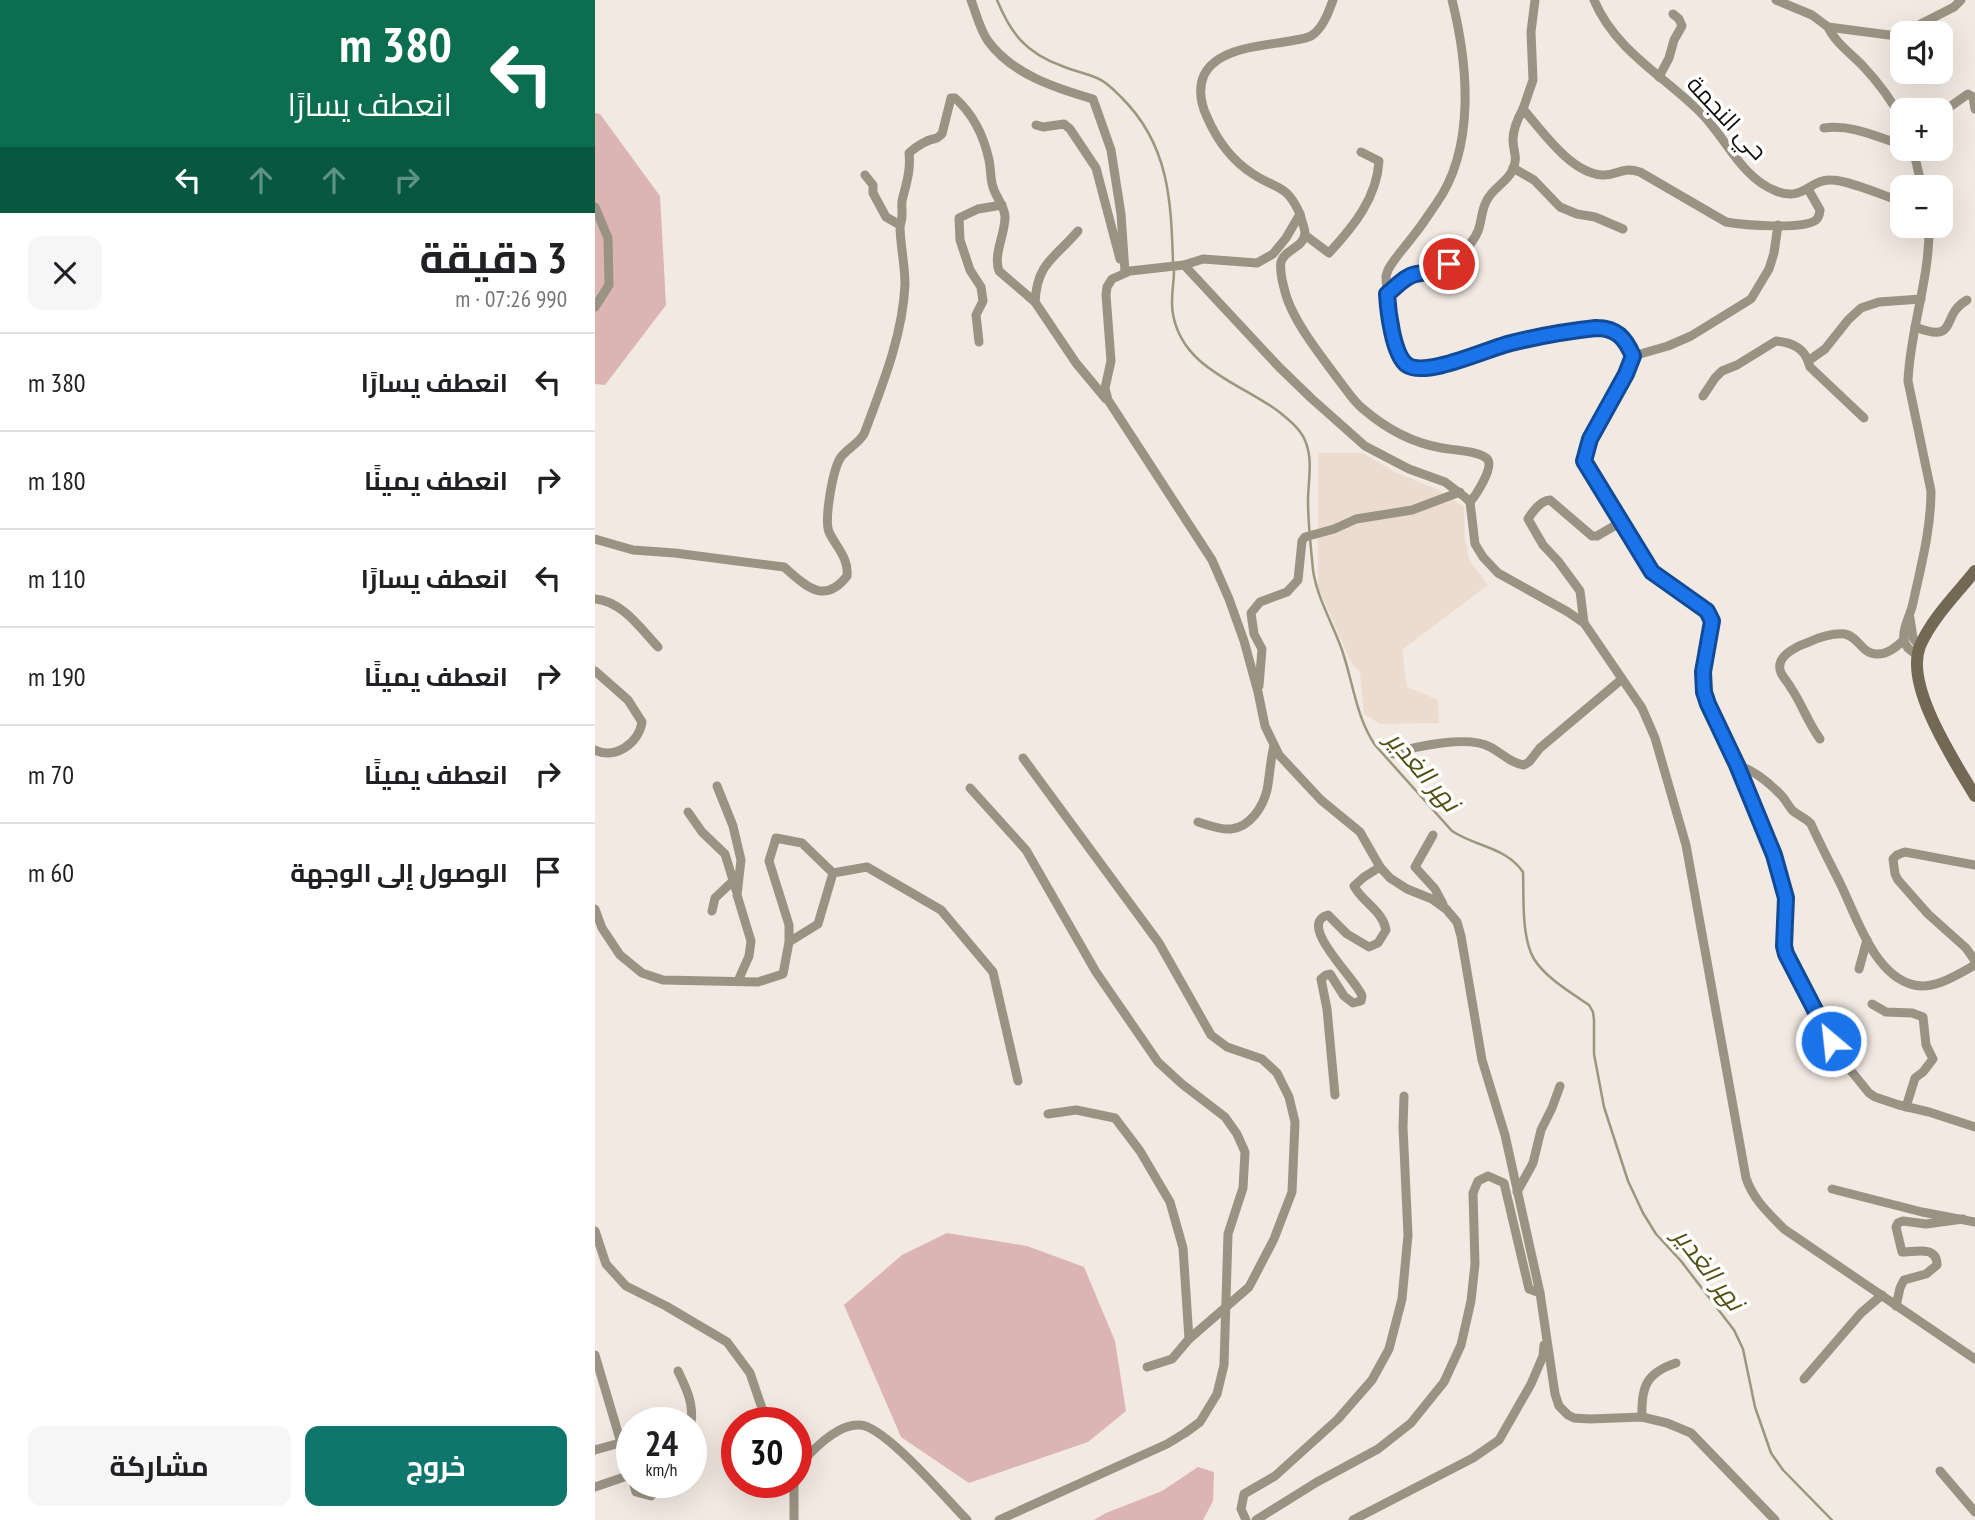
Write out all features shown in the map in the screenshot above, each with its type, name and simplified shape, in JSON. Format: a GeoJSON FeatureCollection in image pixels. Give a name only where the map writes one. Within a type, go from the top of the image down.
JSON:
{"type":"FeatureCollection","features":[{"type":"Feature","properties":{"kind":"main road"},"geometry":{"type":"LineString","coordinates":[[1975,572],[1939,616],[1919,651],[1920,685],[1925,705],[1975,796]]}},
{"type":"Feature","properties":{"kind":"street"},"geometry":{"type":"LineString","coordinates":[[971,0],[987,40],[1016,68],[1060,89],[1093,99],[1111,150],[1121,214],[1125,269]]}},
{"type":"Feature","properties":{"kind":"street"},"geometry":{"type":"LineString","coordinates":[[1333,0],[1323,23],[1313,35],[1226,55],[1211,66],[1202,84],[1204,112],[1227,152],[1253,174],[1290,194],[1300,214],[1304,235],[1300,244],[1287,251],[1281,267],[1292,311],[1321,356],[1360,407],[1393,431],[1430,446],[1478,454],[1486,458],[1489,461],[1488,469],[1478,492],[1470,502]]}},
{"type":"Feature","properties":{"kind":"street"},"geometry":{"type":"LineString","coordinates":[[1452,0],[1465,94],[1465,114],[1455,167],[1436,204],[1386,276],[1388,314],[1399,354],[1406,365],[1414,368],[1443,365],[1512,343],[1596,328],[1605,328],[1622,336],[1627,342],[1633,356],[1590,439],[1584,456],[1586,466],[1652,572],[1707,611],[1712,621],[1703,672],[1704,692],[1765,829],[1786,898],[1784,946],[1790,964],[1831,1041],[1862,1086],[1875,1097],[1975,1127]]}},
{"type":"Feature","properties":{"kind":"street"},"geometry":{"type":"LineString","coordinates":[[1387,294],[1410,277],[1437,271],[1458,257],[1478,232],[1489,196],[1513,168],[1516,153],[1513,140],[1533,80],[1531,32],[1535,0]]}},
{"type":"Feature","properties":{"kind":"street","name":"حي النجمة"},"geometry":{"type":"LineString","coordinates":[[1594,0],[1616,37],[1688,100],[1755,177],[1777,191],[1799,194],[1821,182],[1834,180],[1890,198]]}},
{"type":"Feature","properties":{"kind":"street"},"geometry":{"type":"LineString","coordinates":[[1776,0],[1812,15],[1828,27],[1838,42],[1890,98]]}},
{"type":"Feature","properties":{"kind":"street"},"geometry":{"type":"LineString","coordinates":[[1927,21],[1954,7],[1961,0]]}},
{"type":"Feature","properties":{"kind":"street"},"geometry":{"type":"LineString","coordinates":[[1659,77],[1682,26],[1673,14]]}},
{"type":"Feature","properties":{"kind":"street"},"geometry":{"type":"LineString","coordinates":[[1828,27],[1890,36]]}},
{"type":"Feature","properties":{"kind":"street"},"geometry":{"type":"LineString","coordinates":[[1953,105],[1968,94],[1973,97],[1975,109]]}},
{"type":"Feature","properties":{"kind":"street"},"geometry":{"type":"LineString","coordinates":[[595,539],[633,550],[783,567],[793,577],[816,591],[825,592],[843,582],[848,568],[827,525],[832,481],[839,460],[864,434],[893,351],[905,287],[900,225],[901,205],[911,167],[909,153],[918,145],[941,134],[951,98],[955,98],[976,125],[989,161],[993,187],[1004,210],[997,266],[999,271],[1035,302],[1076,363],[1108,400],[1212,560],[1233,610],[1258,692],[1265,726],[1279,755],[1321,800],[1360,832],[1380,867],[1390,878],[1446,909]]}},
{"type":"Feature","properties":{"kind":"street"},"geometry":{"type":"LineString","coordinates":[[1523,109],[1557,148],[1591,173],[1606,175],[1629,169],[1650,177],[1726,222],[1741,225],[1814,222],[1821,210],[1808,190]]}},
{"type":"Feature","properties":{"kind":"street"},"geometry":{"type":"LineString","coordinates":[[1036,125],[1043,127],[1064,124],[1096,168],[1125,269]]}},
{"type":"Feature","properties":{"kind":"street"},"geometry":{"type":"LineString","coordinates":[[1824,128],[1865,132],[1890,141]]}},
{"type":"Feature","properties":{"kind":"street"},"geometry":{"type":"LineString","coordinates":[[1304,235],[1329,253],[1350,231],[1366,205],[1378,173],[1379,160],[1361,152]]}},
{"type":"Feature","properties":{"kind":"street"},"geometry":{"type":"LineString","coordinates":[[1513,168],[1534,180],[1560,207],[1623,229]]}},
{"type":"Feature","properties":{"kind":"street"},"geometry":{"type":"LineString","coordinates":[[865,175],[873,186],[873,193],[885,217],[900,225]]}},
{"type":"Feature","properties":{"kind":"street"},"geometry":{"type":"LineString","coordinates":[[595,207],[608,238],[610,285],[595,307]]}},
{"type":"Feature","properties":{"kind":"street"},"geometry":{"type":"LineString","coordinates":[[979,342],[976,315],[983,301],[981,287],[970,270],[960,240],[959,218],[978,209],[1004,210]]}},
{"type":"Feature","properties":{"kind":"street"},"geometry":{"type":"LineString","coordinates":[[1108,400],[1105,388],[1111,361],[1106,295],[1112,279],[1125,269],[1184,265],[1203,259],[1222,259],[1246,264],[1263,261],[1273,254],[1300,214]]}},
{"type":"Feature","properties":{"kind":"street"},"geometry":{"type":"LineString","coordinates":[[1633,356],[1691,336],[1751,299],[1769,269],[1778,225]]}},
{"type":"Feature","properties":{"kind":"street"},"geometry":{"type":"LineString","coordinates":[[1035,302],[1036,283],[1047,262],[1078,232]]}},
{"type":"Feature","properties":{"kind":"street"},"geometry":{"type":"LineString","coordinates":[[1919,651],[1910,650],[1904,640],[1904,632],[1923,558],[1931,491],[1908,382],[1929,238]]}},
{"type":"Feature","properties":{"kind":"street"},"geometry":{"type":"LineString","coordinates":[[1184,265],[1279,367],[1365,446],[1409,469],[1445,482],[1460,492],[1470,502],[1475,544],[1498,573],[1584,623],[1642,708],[1655,738],[1686,845],[1750,1189],[1764,1209],[1784,1229],[1975,1360]]}},
{"type":"Feature","properties":{"kind":"street"},"geometry":{"type":"LineString","coordinates":[[1808,361],[1825,349],[1861,308],[1879,302],[1921,299]]}},
{"type":"Feature","properties":{"kind":"street"},"geometry":{"type":"LineString","coordinates":[[1915,327],[1937,333],[1943,331],[1959,305],[1967,300]]}},
{"type":"Feature","properties":{"kind":"street"},"geometry":{"type":"LineString","coordinates":[[1703,396],[1722,371],[1737,365],[1772,342],[1780,341],[1797,346],[1805,353],[1810,367],[1864,418]]}},
{"type":"Feature","properties":{"kind":"street"},"geometry":{"type":"LineString","coordinates":[[1258,692],[1262,649],[1254,634],[1251,613],[1260,602],[1287,592],[1298,580],[1302,541],[1313,534],[1334,529],[1356,519],[1412,510],[1460,492]]}},
{"type":"Feature","properties":{"kind":"street"},"geometry":{"type":"LineString","coordinates":[[1584,623],[1580,591],[1543,545],[1528,519],[1533,511],[1550,500],[1592,536],[1597,536],[1621,522]]}},
{"type":"Feature","properties":{"kind":"street"},"geometry":{"type":"LineString","coordinates":[[595,599],[612,603],[659,647]]}},
{"type":"Feature","properties":{"kind":"street"},"geometry":{"type":"LineString","coordinates":[[1910,616],[1913,638],[1919,651]]}},
{"type":"Feature","properties":{"kind":"street"},"geometry":{"type":"LineString","coordinates":[[1820,740],[1782,674],[1782,659],[1801,645],[1820,637],[1841,634],[1851,636],[1866,652],[1873,654],[1891,651],[1904,640]]}},
{"type":"Feature","properties":{"kind":"street"},"geometry":{"type":"LineString","coordinates":[[595,671],[628,700],[642,722],[634,741],[622,749],[605,754],[595,750]]}},
{"type":"Feature","properties":{"kind":"street"},"geometry":{"type":"LineString","coordinates":[[1393,754],[1441,743],[1483,744],[1511,761],[1524,765],[1622,678]]}},
{"type":"Feature","properties":{"kind":"street"},"geometry":{"type":"LineString","coordinates":[[1198,822],[1232,829],[1238,828],[1254,816],[1264,800],[1274,746]]}},
{"type":"Feature","properties":{"kind":"street"},"geometry":{"type":"LineString","coordinates":[[1023,758],[1159,943],[1211,1035],[1227,1047],[1262,1059],[1277,1073],[1289,1097],[1295,1122],[1292,1192],[1274,1239],[1249,1287],[1189,1339],[1173,1359],[1147,1367]]}},
{"type":"Feature","properties":{"kind":"street"},"geometry":{"type":"LineString","coordinates":[[1737,765],[1761,776],[1780,793],[1794,812],[1811,824],[1867,940],[1890,971],[1915,985],[1928,986],[1943,981],[1975,963],[1966,948],[1928,914],[1898,880],[1893,859],[1905,852],[1975,865]]}},
{"type":"Feature","properties":{"kind":"street"},"geometry":{"type":"LineString","coordinates":[[717,786],[733,826],[741,860],[737,895]]}},
{"type":"Feature","properties":{"kind":"street"},"geometry":{"type":"LineString","coordinates":[[970,788],[1026,850],[1096,972],[1158,1062],[1225,1117],[1245,1152],[1243,1188],[1228,1234],[1224,1365],[1217,1394],[1200,1422],[1167,1444],[999,1520]]}},
{"type":"Feature","properties":{"kind":"street"},"geometry":{"type":"LineString","coordinates":[[688,813],[702,832],[725,854],[751,941],[749,957],[738,981]]}},
{"type":"Feature","properties":{"kind":"street"},"geometry":{"type":"LineString","coordinates":[[1433,835],[1415,867],[1457,922],[1461,936],[1482,1060],[1505,1135],[1540,1293],[1559,1406],[1574,1418],[1642,1417],[1691,1433],[1775,1520]]}},
{"type":"Feature","properties":{"kind":"street"},"geometry":{"type":"LineString","coordinates":[[595,909],[620,955],[642,973],[663,980],[758,982],[783,974],[789,942],[789,925],[769,861],[776,838],[802,843],[833,873]]}},
{"type":"Feature","properties":{"kind":"street"},"geometry":{"type":"LineString","coordinates":[[833,873],[867,867],[941,909],[993,972],[1018,1081]]}},
{"type":"Feature","properties":{"kind":"street"},"geometry":{"type":"LineString","coordinates":[[1335,1095],[1327,1009],[1321,979],[1330,974],[1344,996],[1353,1003],[1361,1000],[1362,996],[1326,946],[1317,928],[1322,916],[1328,915],[1358,942],[1369,947],[1378,943],[1386,930],[1385,922],[1354,886],[1380,867]]}},
{"type":"Feature","properties":{"kind":"street"},"geometry":{"type":"LineString","coordinates":[[789,942],[818,925],[833,873]]}},
{"type":"Feature","properties":{"kind":"street"},"geometry":{"type":"LineString","coordinates":[[712,911],[715,898],[733,881]]}},
{"type":"Feature","properties":{"kind":"street"},"geometry":{"type":"LineString","coordinates":[[1859,969],[1867,940]]}},
{"type":"Feature","properties":{"kind":"street"},"geometry":{"type":"LineString","coordinates":[[1872,1004],[1886,1012],[1918,1014],[1923,1019],[1926,1045],[1933,1059],[1915,1078],[1906,1107]]}},
{"type":"Feature","properties":{"kind":"street"},"geometry":{"type":"LineString","coordinates":[[1517,1192],[1533,1163],[1541,1130],[1560,1086]]}},
{"type":"Feature","properties":{"kind":"street"},"geometry":{"type":"LineString","coordinates":[[1246,1520],[1241,1509],[1244,1494],[1275,1476],[1338,1419],[1372,1380],[1388,1349],[1402,1299],[1408,1235],[1403,1096]]}},
{"type":"Feature","properties":{"kind":"street"},"geometry":{"type":"LineString","coordinates":[[1048,1114],[1076,1110],[1115,1118],[1140,1151],[1170,1202],[1182,1248],[1189,1339]]}},
{"type":"Feature","properties":{"kind":"street"},"geometry":{"type":"LineString","coordinates":[[1256,1520],[1317,1482],[1378,1449],[1411,1423],[1444,1382],[1461,1345],[1471,1301],[1475,1264],[1473,1193],[1478,1181],[1488,1176],[1504,1183],[1529,1289],[1540,1293]]}},
{"type":"Feature","properties":{"kind":"street"},"geometry":{"type":"LineString","coordinates":[[1832,1189],[1922,1212],[1975,1222]]}},
{"type":"Feature","properties":{"kind":"street"},"geometry":{"type":"LineString","coordinates":[[1896,1306],[1904,1280],[1926,1274],[1937,1265],[1934,1255],[1922,1251],[1902,1252],[1896,1227],[1898,1223],[1903,1221],[1926,1224],[1963,1219]]}},
{"type":"Feature","properties":{"kind":"street"},"geometry":{"type":"LineString","coordinates":[[595,1231],[606,1264],[626,1286],[727,1342],[750,1373],[762,1407]]}},
{"type":"Feature","properties":{"kind":"street"},"geometry":{"type":"LineString","coordinates":[[1804,1379],[1861,1313],[1882,1295]]}},
{"type":"Feature","properties":{"kind":"street"},"geometry":{"type":"LineString","coordinates":[[1353,1520],[1473,1458],[1499,1440],[1531,1384],[1543,1356],[1546,1333]]}},
{"type":"Feature","properties":{"kind":"street"},"geometry":{"type":"LineString","coordinates":[[595,1355],[616,1429]]}},
{"type":"Feature","properties":{"kind":"street"},"geometry":{"type":"LineString","coordinates":[[1642,1417],[1643,1395],[1648,1380],[1676,1363]]}},
{"type":"Feature","properties":{"kind":"street"},"geometry":{"type":"LineString","coordinates":[[678,1371],[692,1407]]}},
{"type":"Feature","properties":{"kind":"street"},"geometry":{"type":"LineString","coordinates":[[812,1452],[820,1443],[847,1426],[862,1424],[894,1444],[967,1520]]}},
{"type":"Feature","properties":{"kind":"street"},"geometry":{"type":"LineString","coordinates":[[595,1450],[616,1444]]}},
{"type":"Feature","properties":{"kind":"street"},"geometry":{"type":"LineString","coordinates":[[1940,1471],[1975,1512]]}},
{"type":"Feature","properties":{"kind":"street"},"geometry":{"type":"LineString","coordinates":[[595,1487],[616,1482]]}},
{"type":"Feature","properties":{"kind":"street"},"geometry":{"type":"LineString","coordinates":[[794,1498],[794,1520]]}},
{"type":"Feature","properties":{"kind":"shaded area"},"geometry":{"type":"Polygon","coordinates":[[[595,113],[600,114],[660,196],[666,305],[605,385],[595,384],[595,113]]]}},
{"type":"Feature","properties":{"kind":"shaded area"},"geometry":{"type":"Polygon","coordinates":[[[1318,453],[1362,453],[1395,472],[1436,489],[1464,507],[1465,540],[1470,562],[1488,585],[1402,650],[1407,687],[1438,700],[1439,723],[1380,724],[1364,714],[1360,672],[1352,664],[1318,587],[1318,453]]]}},
{"type":"Feature","properties":{"kind":"shaded area"},"geometry":{"type":"Polygon","coordinates":[[[947,1233],[1027,1246],[1084,1267],[1115,1341],[1126,1411],[1088,1442],[969,1483],[901,1437],[844,1305],[902,1255],[947,1233]]]}},
{"type":"Feature","properties":{"kind":"shaded area"},"geometry":{"type":"Polygon","coordinates":[[[1198,1467],[1214,1472],[1213,1501],[1203,1520],[1094,1520],[1162,1491],[1198,1467]]]}},
{"type":"Feature","properties":{"kind":"waterway","name":"نهر الغدير"},"geometry":{"type":"LineString","coordinates":[[997,0],[1008,23],[1029,48],[1049,61],[1104,82],[1138,116],[1150,135],[1164,174],[1171,217],[1173,262]]}},
{"type":"Feature","properties":{"kind":"waterway","name":"نهر الغدير"},"geometry":{"type":"LineString","coordinates":[[1174,271],[1173,314],[1179,333],[1188,348],[1215,372],[1278,411],[1304,438],[1309,457],[1308,501],[1315,580],[1342,650],[1359,711],[1369,734],[1375,745],[1452,831],[1508,857],[1523,872],[1525,928],[1534,959],[1566,990],[1589,1005],[1593,1012],[1594,1054],[1604,1107],[1628,1181],[1643,1213],[1656,1234],[1681,1261],[1734,1330],[1743,1349],[1755,1407],[1771,1453],[1783,1470],[1832,1520]]}},
{"type":"Feature","properties":{"kind":"route"},"geometry":{"type":"LineString","coordinates":[[1449,264],[1432,273],[1416,274],[1387,294],[1388,314],[1399,354],[1406,365],[1414,368],[1443,365],[1512,343],[1596,328],[1614,331],[1627,342],[1633,356],[1610,405],[1590,439],[1584,461],[1652,572],[1707,611],[1712,621],[1703,672],[1704,692],[1774,855],[1786,898],[1786,954],[1831,1041]]}}]}
